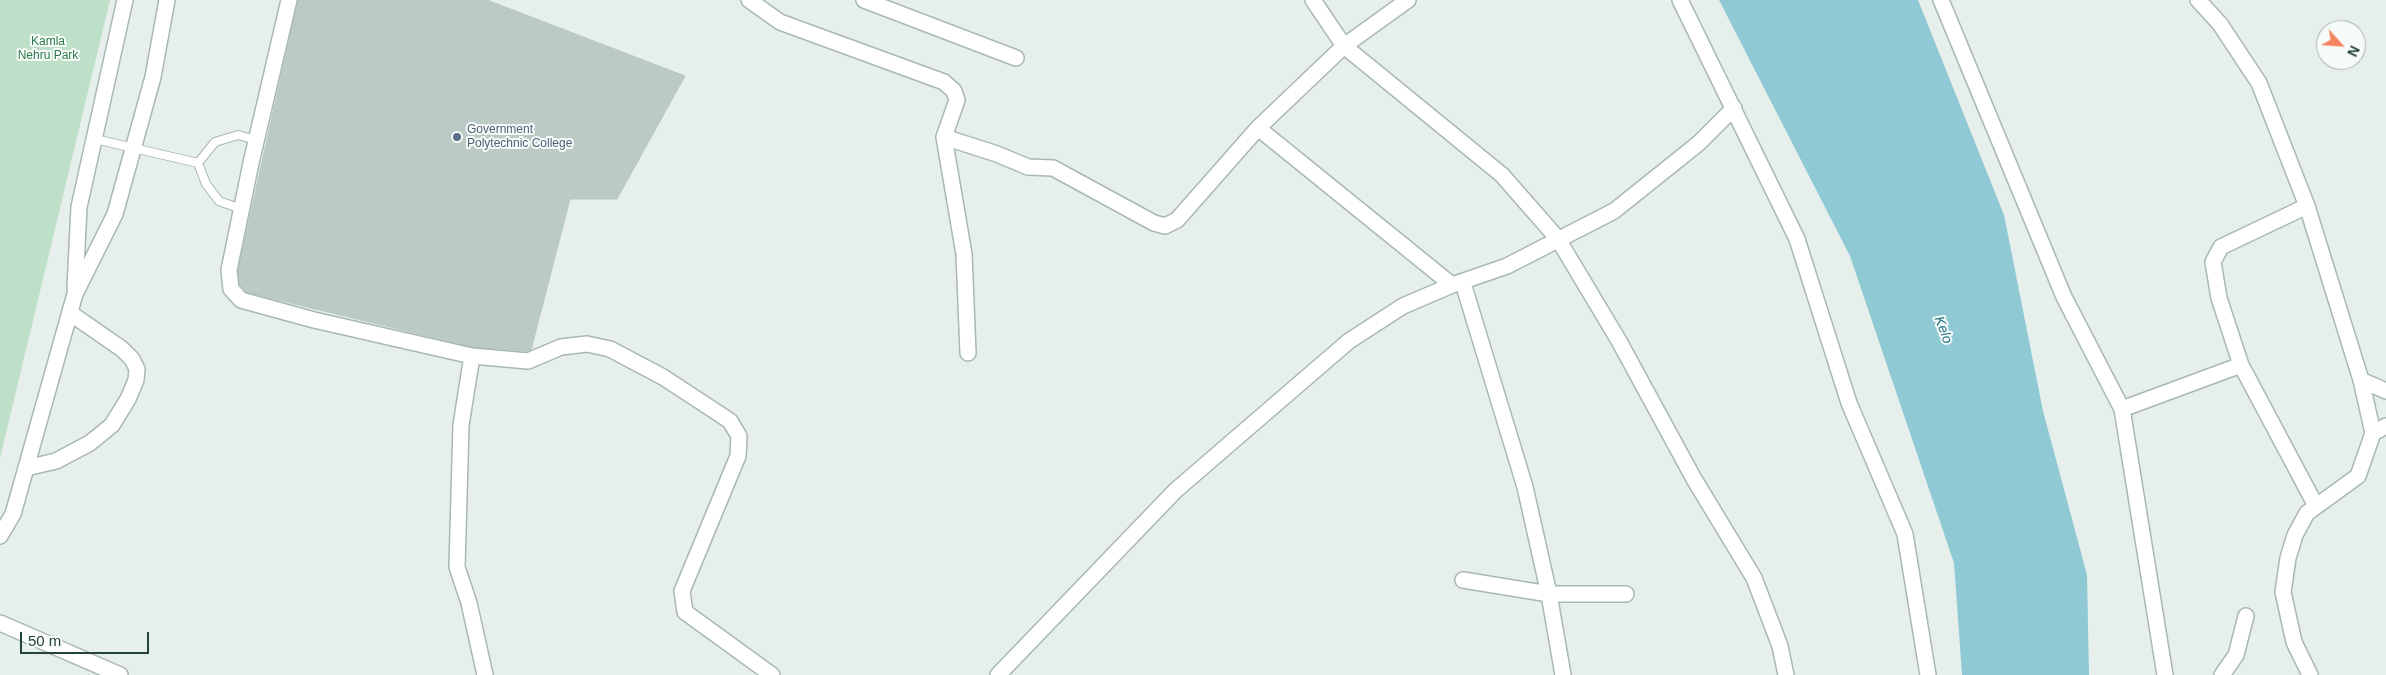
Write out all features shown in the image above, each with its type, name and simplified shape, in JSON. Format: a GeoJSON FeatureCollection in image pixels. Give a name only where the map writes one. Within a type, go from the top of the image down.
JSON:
{"type":"FeatureCollection","features":[{"type":"Feature","properties":{"kind":"street"},"geometry":{"type":"LineString","coordinates":[[75,294],[78,207],[95,139],[125,0]]}},
{"type":"Feature","properties":{"kind":"street"},"geometry":{"type":"LineString","coordinates":[[0,536],[12,514],[75,294],[116,214],[153,77],[167,0]]}},
{"type":"Feature","properties":{"kind":"street"},"geometry":{"type":"LineString","coordinates":[[289,0],[241,208],[229,270],[231,289],[241,300],[314,320],[472,356],[528,361],[561,347],[587,344],[610,349],[663,377],[730,421],[739,436],[738,456],[682,591],[685,612],[772,675]]}},
{"type":"Feature","properties":{"kind":"street"},"geometry":{"type":"LineString","coordinates":[[750,0],[780,22],[944,82],[954,92],[957,100],[944,137],[964,254],[968,353]]}},
{"type":"Feature","properties":{"kind":"street"},"geometry":{"type":"LineString","coordinates":[[864,0],[1016,58]]}},
{"type":"Feature","properties":{"kind":"street"},"geometry":{"type":"LineString","coordinates":[[1314,0],[1344,46],[1502,176],[1558,239],[1619,341],[1694,479],[1754,578],[1780,646],[1786,675]]}},
{"type":"Feature","properties":{"kind":"street"},"geometry":{"type":"LineString","coordinates":[[944,137],[998,154],[1028,167],[1053,168],[1154,223],[1165,226],[1176,220],[1258,128],[1344,46],[1408,0]]}},
{"type":"Feature","properties":{"kind":"street"},"geometry":{"type":"LineString","coordinates":[[1680,0],[1797,239],[1849,403],[1905,534],[1928,675]]}},
{"type":"Feature","properties":{"kind":"street"},"geometry":{"type":"LineString","coordinates":[[1940,0],[2064,297],[2122,409],[2165,675]]}},
{"type":"Feature","properties":{"kind":"street"},"geometry":{"type":"LineString","coordinates":[[2198,0],[2220,24],[2259,83],[2306,206],[2361,380],[2380,430],[2358,476],[2307,513],[2295,535],[2288,558],[2282,592],[2294,642],[2310,675]]}},
{"type":"Feature","properties":{"kind":"street"},"geometry":{"type":"LineString","coordinates":[[998,675],[1176,490],[1348,341],[1403,306],[1507,266],[1614,211],[1699,144],[1734,108]]}},
{"type":"Feature","properties":{"kind":"street"},"geometry":{"type":"LineString","coordinates":[[1258,128],[1457,284],[1525,487],[1550,594],[1563,675]]}},
{"type":"Feature","properties":{"kind":"street"},"geometry":{"type":"LineString","coordinates":[[2306,206],[2221,247],[2213,262],[2219,298],[2241,365],[2316,506]]}},
{"type":"Feature","properties":{"kind":"street"},"geometry":{"type":"LineString","coordinates":[[26,468],[56,461],[90,442],[112,425],[128,399],[136,380],[137,369],[132,359],[122,348],[70,313]]}},
{"type":"Feature","properties":{"kind":"street"},"geometry":{"type":"LineString","coordinates":[[472,356],[461,425],[457,568],[469,603],[485,675]]}},
{"type":"Feature","properties":{"kind":"street"},"geometry":{"type":"LineString","coordinates":[[2122,409],[2241,365]]}},
{"type":"Feature","properties":{"kind":"street"},"geometry":{"type":"LineString","coordinates":[[2361,380],[2386,390]]}},
{"type":"Feature","properties":{"kind":"street"},"geometry":{"type":"LineString","coordinates":[[1463,580],[1550,594],[1626,594]]}},
{"type":"Feature","properties":{"kind":"street"},"geometry":{"type":"LineString","coordinates":[[2222,675],[2236,655],[2246,616]]}},
{"type":"Feature","properties":{"kind":"street"},"geometry":{"type":"LineString","coordinates":[[0,623],[120,675]]}},
{"type":"Feature","properties":{"kind":"lane"},"geometry":{"type":"LineString","coordinates":[[198,163],[216,142],[238,136],[256,140]]}},
{"type":"Feature","properties":{"kind":"lane"},"geometry":{"type":"LineString","coordinates":[[95,139],[198,163]]}},
{"type":"Feature","properties":{"kind":"lane"},"geometry":{"type":"LineString","coordinates":[[198,163],[206,184],[219,201],[241,208]]}},
{"type":"Feature","properties":{"kind":"green space","name":"Kamla Nehru Park"},"geometry":{"type":"Polygon","coordinates":[[[0,0],[110,0],[0,458],[0,0]]]}},
{"type":"Feature","properties":{"kind":"water","name":"Kelo"},"geometry":{"type":"Polygon","coordinates":[[[1719,0],[1918,0],[2004,215],[2043,411],[2087,575],[2089,675],[1962,675],[1954,563],[1850,256],[1719,0]]]}},
{"type":"Feature","properties":{"kind":"building","name":"Government Polytechnic College"},"geometry":{"type":"Polygon","coordinates":[[[298,0],[487,0],[685,76],[617,199],[570,199],[531,350],[473,347],[246,292],[240,285],[238,270],[298,0]]]}},
{"type":"Feature","properties":{"kind":"place","name":"Government Polytechnic College"},"geometry":{"type":"Point","coordinates":[457,137]}}]}
